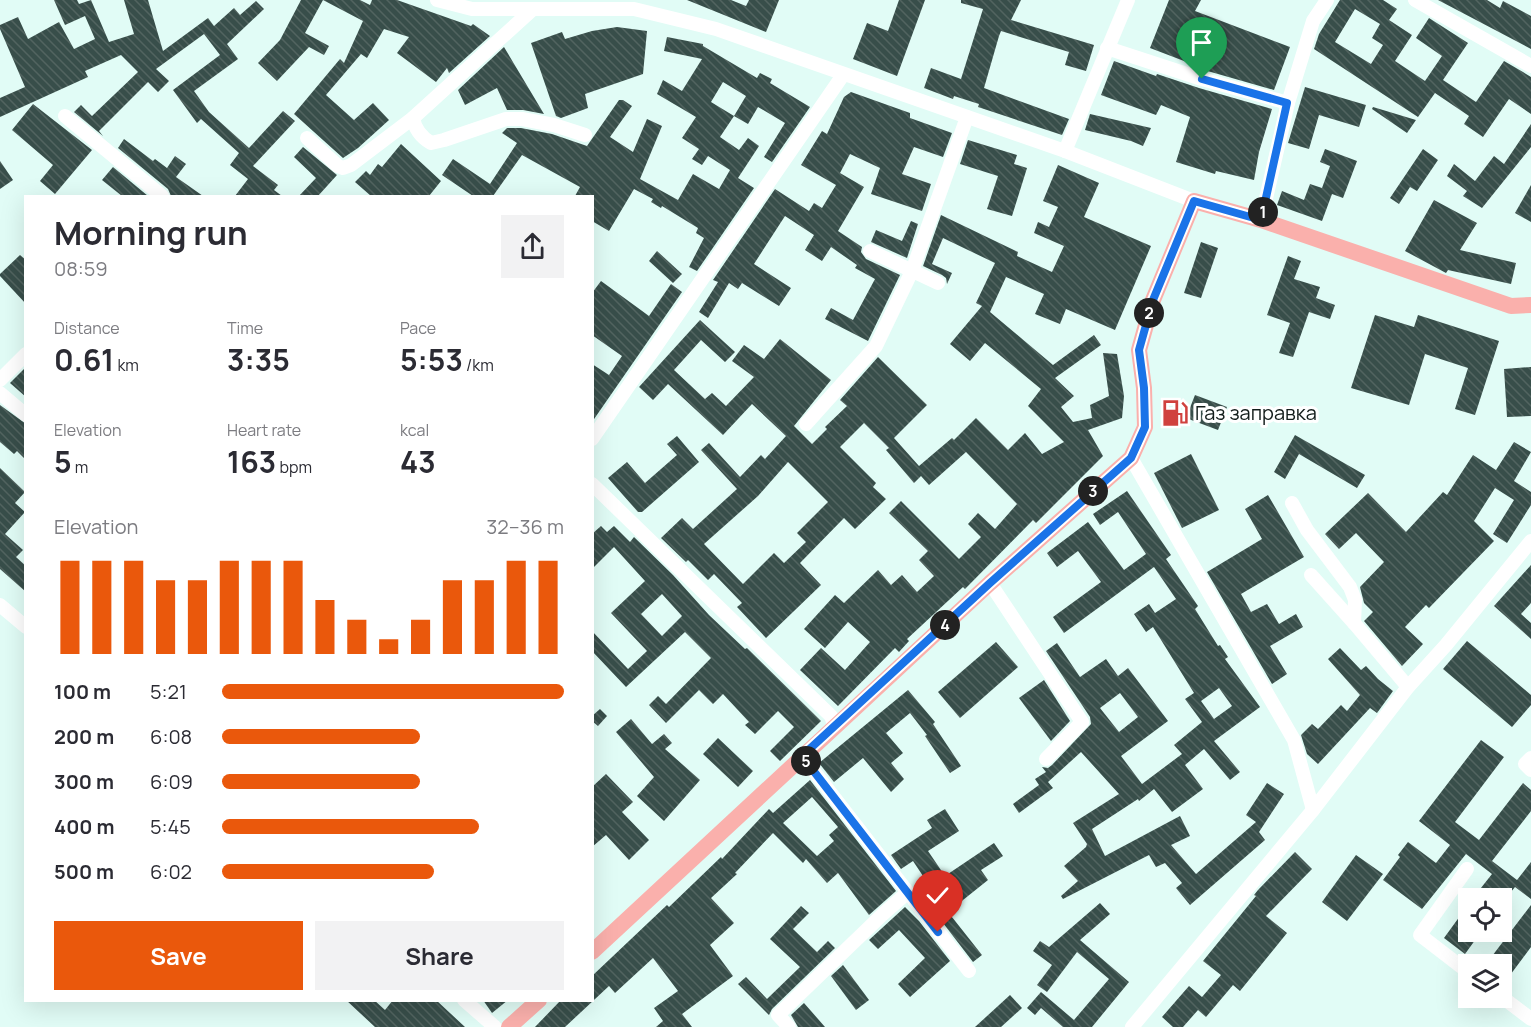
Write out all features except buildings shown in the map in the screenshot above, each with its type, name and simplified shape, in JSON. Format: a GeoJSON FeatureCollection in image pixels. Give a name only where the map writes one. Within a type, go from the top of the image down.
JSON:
{"type":"FeatureCollection","features":[{"type":"Feature","properties":{"kind":"main road"},"geometry":{"type":"LineString","coordinates":[[594,950],[990,583],[1131,458],[1145,427],[1144,388],[1139,350],[1153,300],[1194,201],[1261,220],[1511,306],[1531,305]]}},
{"type":"Feature","properties":{"kind":"main road"},"geometry":{"type":"LineString","coordinates":[[509,1027],[537,1002]]}},
{"type":"Feature","properties":{"kind":"street"},"geometry":{"type":"LineString","coordinates":[[437,0],[472,9],[554,5],[634,9],[716,29],[1065,151],[1194,201]]}},
{"type":"Feature","properties":{"kind":"street"},"geometry":{"type":"LineString","coordinates":[[1065,151],[1128,0]]}},
{"type":"Feature","properties":{"kind":"street"},"geometry":{"type":"LineString","coordinates":[[1261,220],[1287,103],[1313,21],[1327,0]]}},
{"type":"Feature","properties":{"kind":"street"},"geometry":{"type":"LineString","coordinates":[[1415,0],[1531,66]]}},
{"type":"Feature","properties":{"kind":"street"},"geometry":{"type":"LineString","coordinates":[[307,138],[338,166],[347,167],[413,118],[524,6]]}},
{"type":"Feature","properties":{"kind":"street"},"geometry":{"type":"LineString","coordinates":[[1107,48],[1202,79],[1287,103]]}},
{"type":"Feature","properties":{"kind":"street"},"geometry":{"type":"LineString","coordinates":[[594,436],[843,75]]}},
{"type":"Feature","properties":{"kind":"street"},"geometry":{"type":"LineString","coordinates":[[64,116],[161,195]]}},
{"type":"Feature","properties":{"kind":"street"},"geometry":{"type":"LineString","coordinates":[[806,424],[876,346],[912,271],[967,117]]}},
{"type":"Feature","properties":{"kind":"street"},"geometry":{"type":"LineString","coordinates":[[413,118],[421,137],[431,143],[506,119],[522,119],[554,125],[585,135]]}},
{"type":"Feature","properties":{"kind":"street"},"geometry":{"type":"LineString","coordinates":[[870,250],[938,283]]}},
{"type":"Feature","properties":{"kind":"street"},"geometry":{"type":"LineString","coordinates":[[0,380],[24,356]]}},
{"type":"Feature","properties":{"kind":"street"},"geometry":{"type":"LineString","coordinates":[[0,393],[24,413]]}},
{"type":"Feature","properties":{"kind":"street"},"geometry":{"type":"LineString","coordinates":[[1131,458],[1294,740],[1313,810]]}},
{"type":"Feature","properties":{"kind":"street"},"geometry":{"type":"LineString","coordinates":[[594,486],[831,716],[835,727]]}},
{"type":"Feature","properties":{"kind":"street"},"geometry":{"type":"LineString","coordinates":[[1292,503],[1307,530],[1350,587],[1354,600],[1354,623]]}},
{"type":"Feature","properties":{"kind":"street"},"geometry":{"type":"LineString","coordinates":[[1132,1027],[1313,810],[1408,687],[1446,645],[1531,541]]}},
{"type":"Feature","properties":{"kind":"street"},"geometry":{"type":"LineString","coordinates":[[1311,575],[1408,687]]}},
{"type":"Feature","properties":{"kind":"street"},"geometry":{"type":"LineString","coordinates":[[990,583],[1082,722],[1046,759]]}},
{"type":"Feature","properties":{"kind":"street"},"geometry":{"type":"LineString","coordinates":[[0,606],[24,625]]}},
{"type":"Feature","properties":{"kind":"street"},"geometry":{"type":"LineString","coordinates":[[802,756],[969,971]]}},
{"type":"Feature","properties":{"kind":"street"},"geometry":{"type":"LineString","coordinates":[[1531,758],[1525,764],[1531,770]]}},
{"type":"Feature","properties":{"kind":"street"},"geometry":{"type":"LineString","coordinates":[[1458,964],[1420,935],[1467,868]]}},
{"type":"Feature","properties":{"kind":"street"},"geometry":{"type":"LineString","coordinates":[[789,1027],[776,1021],[882,914],[907,893]]}},
{"type":"Feature","properties":{"kind":"street"},"geometry":{"type":"LineString","coordinates":[[466,1002],[495,1027]]}},
{"type":"Feature","properties":{"kind":"street"},"geometry":{"type":"LineString","coordinates":[[1512,1005],[1531,1019]]}},
{"type":"Feature","properties":{"kind":"place","name":"Газ заправка"},"geometry":{"type":"Point","coordinates":[1175,413]}},
{"type":"Feature","properties":{"kind":"route"},"geometry":{"type":"LineString","coordinates":[[938,932],[802,756],[990,583],[1131,458],[1145,427],[1144,388],[1139,350],[1153,300],[1194,201],[1261,220],[1287,103],[1202,79]]}}]}
